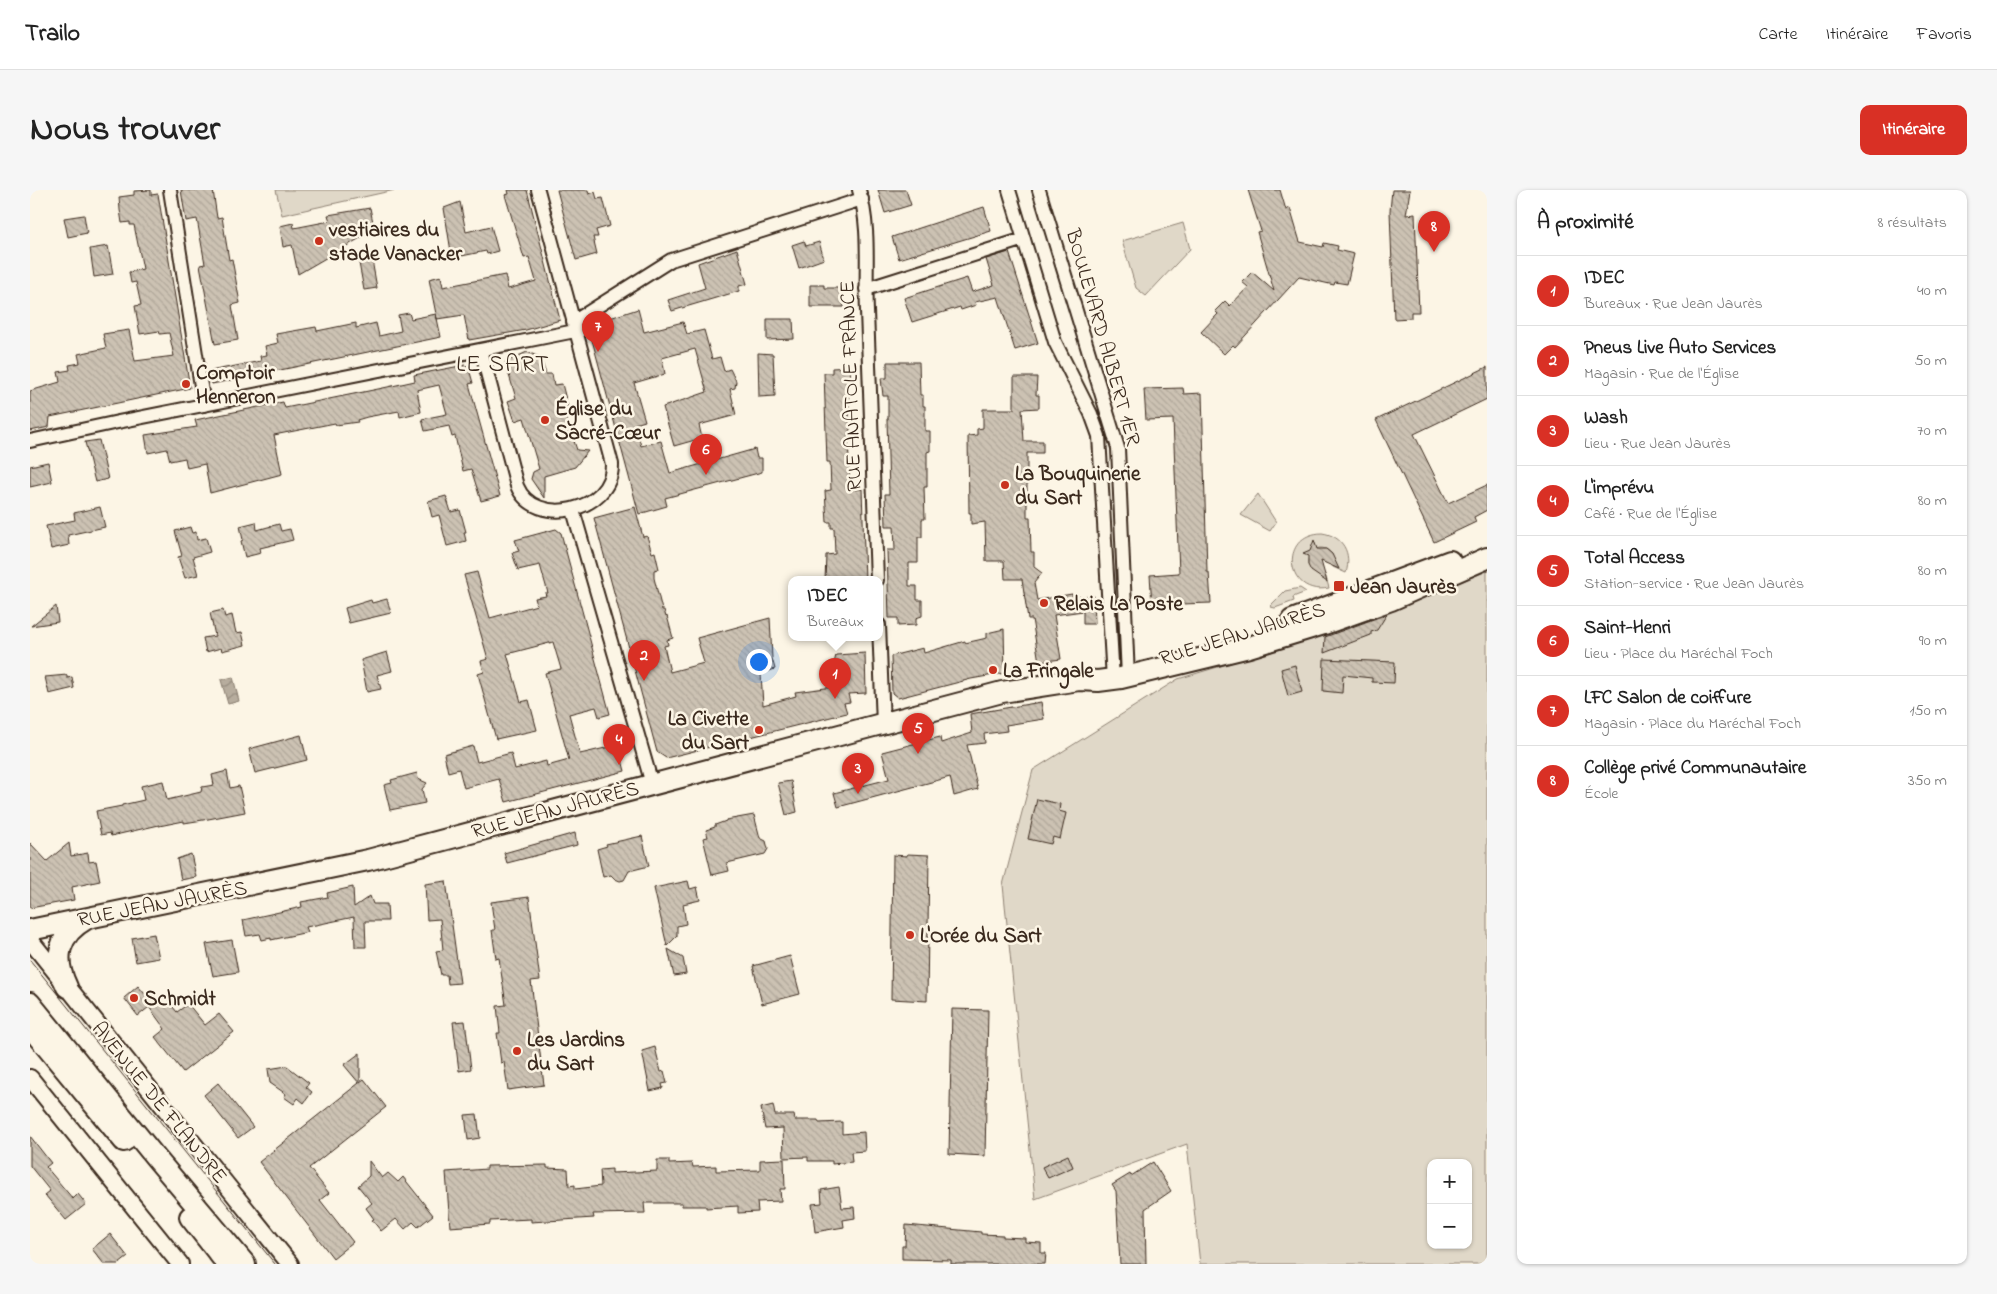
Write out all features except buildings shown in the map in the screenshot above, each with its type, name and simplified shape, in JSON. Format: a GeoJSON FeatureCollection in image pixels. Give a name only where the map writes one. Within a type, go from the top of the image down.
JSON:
{"type":"FeatureCollection","features":[{"type":"Feature","properties":{"kind":"main road","name":"RUE JEAN JAURÈS"},"geometry":{"type":"LineString","coordinates":[[1120,673],[1264,630],[1487,546]]}},
{"type":"Feature","properties":{"kind":"main road","name":"RUE JEAN JAURÈS"},"geometry":{"type":"LineString","coordinates":[[30,930],[358,862],[1002,692],[1120,673],[1249,647],[1324,624],[1412,592],[1487,558]]}},
{"type":"Feature","properties":{"kind":"main road"},"geometry":{"type":"LineString","coordinates":[[68,987],[61,973],[60,950],[67,934],[87,918]]}},
{"type":"Feature","properties":{"kind":"main road"},"geometry":{"type":"LineString","coordinates":[[30,991],[162,1156],[224,1238]]}},
{"type":"Feature","properties":{"kind":"main road","name":"AVENUE DE FLANDRE"},"geometry":{"type":"LineString","coordinates":[[30,1003],[245,1264]]}},
{"type":"Feature","properties":{"kind":"main road"},"geometry":{"type":"LineString","coordinates":[[30,1016],[227,1264]]}},
{"type":"Feature","properties":{"kind":"main road"},"geometry":{"type":"LineString","coordinates":[[30,1027],[184,1211]]}},
{"type":"Feature","properties":{"kind":"street"},"geometry":{"type":"LineString","coordinates":[[170,190],[204,405]]}},
{"type":"Feature","properties":{"kind":"street"},"geometry":{"type":"LineString","coordinates":[[481,350],[518,490],[524,498],[538,506],[558,511],[573,510],[588,503],[602,490],[609,480],[612,469],[538,190]]}},
{"type":"Feature","properties":{"kind":"street","name":"BOULEVARD ALBERT 1ER"},"geometry":{"type":"LineString","coordinates":[[1009,190],[1056,342],[1092,414],[1099,436],[1120,673]]}},
{"type":"Feature","properties":{"kind":"street","name":"BOULEVARD ALBERT 1ER"},"geometry":{"type":"LineString","coordinates":[[1039,190],[1118,448],[1120,673]]}},
{"type":"Feature","properties":{"kind":"street"},"geometry":{"type":"LineString","coordinates":[[30,442],[481,350],[574,327],[671,260],[861,194]]}},
{"type":"Feature","properties":{"kind":"street","name":"RUE ANATOLE FRANCE"},"geometry":{"type":"LineString","coordinates":[[861,194],[866,233],[866,289],[877,576]]}},
{"type":"Feature","properties":{"kind":"street"},"geometry":{"type":"LineString","coordinates":[[866,289],[1024,239]]}},
{"type":"Feature","properties":{"kind":"street"},"geometry":{"type":"LineString","coordinates":[[573,510],[652,784]]}},
{"type":"Feature","properties":{"kind":"street"},"geometry":{"type":"LineString","coordinates":[[879,641],[882,724]]}},
{"type":"Feature","properties":{"kind":"street","name":"AVENUE DE FLANDRE"},"geometry":{"type":"LineString","coordinates":[[30,940],[290,1264]]}},
{"type":"Feature","properties":{"kind":"street"},"geometry":{"type":"LineString","coordinates":[[30,1078],[180,1264]]}},
{"type":"Feature","properties":{"kind":"shaded area"},"geometry":{"type":"Polygon","coordinates":[[[276,190],[395,190],[282,215],[276,190]]]}},
{"type":"Feature","properties":{"kind":"shaded area"},"geometry":{"type":"Polygon","coordinates":[[[1183,223],[1190,249],[1146,296],[1136,288],[1122,241],[1183,223]]]}},
{"type":"Feature","properties":{"kind":"shaded area"},"geometry":{"type":"Polygon","coordinates":[[[1258,494],[1276,522],[1270,531],[1241,515],[1258,494]]]}},
{"type":"Feature","properties":{"kind":"shaded area"},"geometry":{"type":"Polygon","coordinates":[[[1322,533],[1335,538],[1344,547],[1347,552],[1348,566],[1346,573],[1333,567],[1331,553],[1326,549],[1316,549],[1311,552],[1308,557],[1308,565],[1316,574],[1325,574],[1329,588],[1314,588],[1303,583],[1296,575],[1292,564],[1293,553],[1298,543],[1308,536],[1322,533]]]}},
{"type":"Feature","properties":{"kind":"shaded area"},"geometry":{"type":"Polygon","coordinates":[[[1487,571],[1487,1264],[1200,1264],[1187,1144],[1035,1199],[1003,885],[1033,770],[1178,679],[1320,636],[1398,608],[1487,571]]]}},
{"type":"Feature","properties":{"kind":"shaded area"},"geometry":{"type":"Polygon","coordinates":[[[1300,588],[1306,592],[1293,597],[1294,601],[1275,608],[1271,607],[1285,591],[1300,588]]]}},
{"type":"Feature","properties":{"kind":"water"},"geometry":{"type":"Polygon","coordinates":[[[233,677],[239,701],[228,704],[221,680],[233,677]]]}},
{"type":"Feature","properties":{"kind":"tram line"},"geometry":{"type":"LineString","coordinates":[[30,960],[275,1264]]}},
{"type":"Feature","properties":{"kind":"place","name":"vestiaires du stade Vanacker"},"geometry":{"type":"Point","coordinates":[319,241]}},
{"type":"Feature","properties":{"kind":"place","name":"Collège privé Communautaire"},"geometry":{"type":"Point","coordinates":[1434,252]}},
{"type":"Feature","properties":{"kind":"place","name":"LFC Salon de coiffure"},"geometry":{"type":"Point","coordinates":[598,352]}},
{"type":"Feature","properties":{"kind":"place","name":"Comptoir Henneron"},"geometry":{"type":"Point","coordinates":[186,384]}},
{"type":"Feature","properties":{"kind":"place","name":"Église du Sacré-Cœur"},"geometry":{"type":"Point","coordinates":[545,420]}},
{"type":"Feature","properties":{"kind":"place","name":"Saint-Henri"},"geometry":{"type":"Point","coordinates":[706,475]}},
{"type":"Feature","properties":{"kind":"place","name":"La Bouquinerie du Sart"},"geometry":{"type":"Point","coordinates":[1005,485]}},
{"type":"Feature","properties":{"kind":"place","name":"Jean Jaurès"},"geometry":{"type":"Point","coordinates":[1339,586]}},
{"type":"Feature","properties":{"kind":"place","name":"Relais La Poste"},"geometry":{"type":"Point","coordinates":[1044,603]}},
{"type":"Feature","properties":{"kind":"place","name":"La Fringale"},"geometry":{"type":"Point","coordinates":[993,670]}},
{"type":"Feature","properties":{"kind":"place","name":"Pneus Live Auto Services"},"geometry":{"type":"Point","coordinates":[644,681]}},
{"type":"Feature","properties":{"kind":"place","name":"IDEC"},"geometry":{"type":"Point","coordinates":[835,699]}},
{"type":"Feature","properties":{"kind":"place","name":"La Civette du Sart"},"geometry":{"type":"Point","coordinates":[759,730]}},
{"type":"Feature","properties":{"kind":"place","name":"Total Access"},"geometry":{"type":"Point","coordinates":[918,754]}},
{"type":"Feature","properties":{"kind":"place","name":"L'imprévu"},"geometry":{"type":"Point","coordinates":[619,765]}},
{"type":"Feature","properties":{"kind":"place","name":"Wash"},"geometry":{"type":"Point","coordinates":[858,794]}},
{"type":"Feature","properties":{"kind":"place","name":"L'Orée du Sart"},"geometry":{"type":"Point","coordinates":[910,935]}},
{"type":"Feature","properties":{"kind":"place","name":"Schmidt"},"geometry":{"type":"Point","coordinates":[134,998]}},
{"type":"Feature","properties":{"kind":"place","name":"Les Jardins du Sart"},"geometry":{"type":"Point","coordinates":[517,1051]}},
{"type":"Feature","properties":{"kind":"district","name":"LE SART"},"geometry":{"type":"Point","coordinates":[503,363]}}]}
